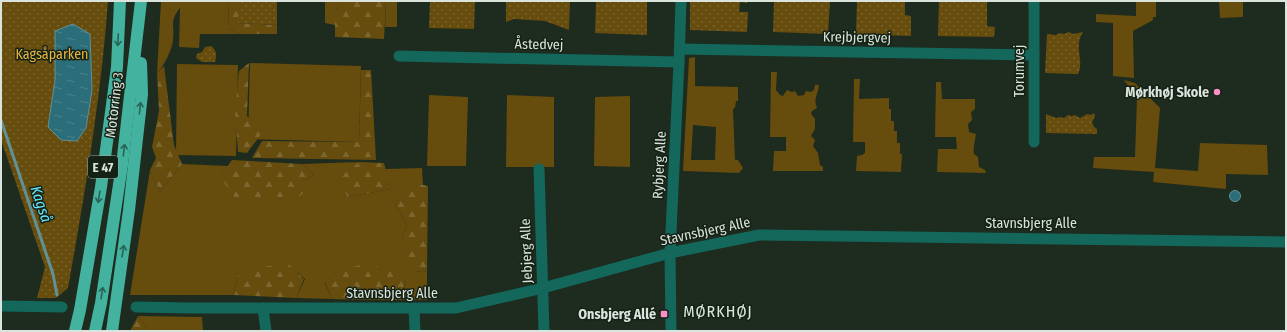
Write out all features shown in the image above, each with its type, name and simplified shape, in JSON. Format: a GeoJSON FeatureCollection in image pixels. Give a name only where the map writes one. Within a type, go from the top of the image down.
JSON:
{"type":"FeatureCollection","features":[{"type":"Feature","properties":{"kind":"highway","name":"Motorring 3"},"geometry":{"type":"LineString","coordinates":[[75,331],[101,187],[117,67],[120,1]]}},
{"type":"Feature","properties":{"kind":"highway","name":"Motorring 3"},"geometry":{"type":"LineString","coordinates":[[95,331],[101,303],[122,166],[140,22],[141,1]]}},
{"type":"Feature","properties":{"kind":"highway"},"geometry":{"type":"LineString","coordinates":[[112,331],[129,210],[142,94],[140,22]]}},
{"type":"Feature","properties":{"kind":"street","name":"Rybjerg Alle"},"geometry":{"type":"LineString","coordinates":[[671,331],[670,253],[681,1]]}},
{"type":"Feature","properties":{"kind":"street","name":"Torumvej"},"geometry":{"type":"LineString","coordinates":[[1034,1],[1034,142]]}},
{"type":"Feature","properties":{"kind":"street","name":"Krejbjergvej"},"geometry":{"type":"LineString","coordinates":[[680,49],[1034,55]]}},
{"type":"Feature","properties":{"kind":"street","name":"Åstedvej"},"geometry":{"type":"LineString","coordinates":[[399,56],[679,62]]}},
{"type":"Feature","properties":{"kind":"street","name":"Jebjerg Alle"},"geometry":{"type":"LineString","coordinates":[[539,169],[544,331]]}},
{"type":"Feature","properties":{"kind":"street","name":"Stavnsbjerg Alle"},"geometry":{"type":"LineString","coordinates":[[136,307],[456,308],[543,288],[670,253],[759,235],[1286,242]]}},
{"type":"Feature","properties":{"kind":"street"},"geometry":{"type":"LineString","coordinates":[[1,306],[62,307]]}},
{"type":"Feature","properties":{"kind":"street"},"geometry":{"type":"LineString","coordinates":[[263,308],[266,331]]}},
{"type":"Feature","properties":{"kind":"street"},"geometry":{"type":"LineString","coordinates":[[414,308],[415,331]]}},
{"type":"Feature","properties":{"kind":"green space","name":"Kagsåparken"},"geometry":{"type":"Polygon","coordinates":[[[1,1],[108,1],[97,109],[68,288],[56,298],[37,298],[45,267],[1,140],[1,1]]]}},
{"type":"Feature","properties":{"kind":"green space"},"geometry":{"type":"Polygon","coordinates":[[[161,1],[229,1],[228,28],[240,34],[200,34],[199,48],[179,47],[180,8],[173,20],[173,40],[171,48],[165,62],[157,73],[161,1]]]}},
{"type":"Feature","properties":{"kind":"green space"},"geometry":{"type":"Polygon","coordinates":[[[229,1],[239,1],[239,23],[277,25],[277,34],[240,34],[228,28],[229,1]]]}},
{"type":"Feature","properties":{"kind":"green space"},"geometry":{"type":"Polygon","coordinates":[[[239,1],[277,1],[277,25],[238,23],[239,1]]]}},
{"type":"Feature","properties":{"kind":"green space"},"geometry":{"type":"Polygon","coordinates":[[[325,1],[340,1],[335,12],[335,25],[325,23],[325,1]]]}},
{"type":"Feature","properties":{"kind":"green space"},"geometry":{"type":"Polygon","coordinates":[[[340,1],[386,1],[384,39],[335,37],[335,12],[340,1]]]}},
{"type":"Feature","properties":{"kind":"green space"},"geometry":{"type":"Polygon","coordinates":[[[386,1],[397,1],[397,27],[385,27],[386,1]]]}},
{"type":"Feature","properties":{"kind":"green space"},"geometry":{"type":"Polygon","coordinates":[[[430,1],[475,1],[474,29],[429,28],[430,1]]]}},
{"type":"Feature","properties":{"kind":"green space"},"geometry":{"type":"Polygon","coordinates":[[[506,1],[570,1],[569,30],[545,21],[514,19],[506,22],[506,1]]]}},
{"type":"Feature","properties":{"kind":"green space"},"geometry":{"type":"Polygon","coordinates":[[[596,1],[647,1],[647,35],[595,33],[596,1]]]}},
{"type":"Feature","properties":{"kind":"green space"},"geometry":{"type":"Polygon","coordinates":[[[690,1],[747,1],[747,3],[740,2],[739,12],[748,12],[747,32],[690,30],[690,1]]]}},
{"type":"Feature","properties":{"kind":"green space"},"geometry":{"type":"Polygon","coordinates":[[[774,1],[830,1],[828,34],[773,32],[774,1]]]}},
{"type":"Feature","properties":{"kind":"green space"},"geometry":{"type":"Polygon","coordinates":[[[857,1],[905,1],[905,15],[911,16],[911,36],[856,34],[857,1]]]}},
{"type":"Feature","properties":{"kind":"green space"},"geometry":{"type":"Polygon","coordinates":[[[939,1],[987,1],[987,26],[995,27],[994,37],[938,36],[939,1]]]}},
{"type":"Feature","properties":{"kind":"green space"},"geometry":{"type":"Polygon","coordinates":[[[1136,1],[1156,1],[1156,17],[1153,17],[1153,20],[1133,31],[1134,78],[1113,76],[1113,23],[1096,22],[1096,14],[1136,16],[1136,1]]]}},
{"type":"Feature","properties":{"kind":"green space"},"geometry":{"type":"Polygon","coordinates":[[[1243,1],[1243,17],[1220,18],[1219,2],[1243,1]]]}},
{"type":"Feature","properties":{"kind":"green space"},"geometry":{"type":"Polygon","coordinates":[[[1069,32],[1073,34],[1083,32],[1079,43],[1080,69],[1078,74],[1045,73],[1047,34],[1056,35],[1069,32]]]}},
{"type":"Feature","properties":{"kind":"green space"},"geometry":{"type":"Polygon","coordinates":[[[211,46],[216,53],[215,62],[202,62],[196,58],[197,54],[202,52],[205,47],[211,46]]]}},
{"type":"Feature","properties":{"kind":"green space"},"geometry":{"type":"Polygon","coordinates":[[[695,57],[695,86],[738,87],[738,101],[736,101],[735,108],[733,109],[735,160],[738,160],[743,168],[739,173],[683,171],[689,58],[695,57]],[[693,125],[691,160],[715,160],[716,127],[693,125]]]}},
{"type":"Feature","properties":{"kind":"green space"},"geometry":{"type":"Polygon","coordinates":[[[249,63],[247,116],[262,133],[247,153],[238,152],[235,111],[239,71],[249,63]]]}},
{"type":"Feature","properties":{"kind":"green space"},"geometry":{"type":"Polygon","coordinates":[[[250,63],[361,66],[359,142],[248,139],[250,63]]]}},
{"type":"Feature","properties":{"kind":"green space"},"geometry":{"type":"Polygon","coordinates":[[[177,64],[238,65],[236,156],[176,155],[177,64]]]}},
{"type":"Feature","properties":{"kind":"green space"},"geometry":{"type":"Polygon","coordinates":[[[164,66],[174,145],[182,164],[160,192],[150,170],[156,158],[152,147],[159,111],[157,73],[164,66]]]}},
{"type":"Feature","properties":{"kind":"green space"},"geometry":{"type":"Polygon","coordinates":[[[361,70],[371,70],[376,160],[252,158],[262,141],[359,142],[361,70]]]}},
{"type":"Feature","properties":{"kind":"green space"},"geometry":{"type":"Polygon","coordinates":[[[771,72],[777,72],[776,90],[783,96],[787,90],[792,92],[795,91],[798,96],[804,95],[806,91],[811,92],[814,90],[815,85],[819,85],[816,99],[817,108],[812,111],[811,114],[815,119],[815,129],[811,136],[815,140],[813,146],[818,153],[820,165],[823,167],[823,171],[773,171],[774,151],[786,151],[786,137],[770,137],[771,72]]]}},
{"type":"Feature","properties":{"kind":"green space"},"geometry":{"type":"Polygon","coordinates":[[[854,79],[860,79],[859,99],[889,98],[891,121],[894,121],[894,131],[897,131],[897,143],[900,143],[900,154],[902,154],[901,172],[856,171],[857,156],[865,153],[865,142],[853,142],[854,79]]]}},
{"type":"Feature","properties":{"kind":"green space"},"geometry":{"type":"Polygon","coordinates":[[[1124,80],[1135,83],[1160,108],[1155,168],[1198,171],[1200,143],[1267,145],[1268,175],[1226,174],[1226,189],[1153,182],[1154,172],[1093,168],[1094,157],[1135,157],[1137,98],[1124,80]]]}},
{"type":"Feature","properties":{"kind":"green space"},"geometry":{"type":"Polygon","coordinates":[[[936,82],[941,82],[942,99],[975,99],[975,109],[971,112],[972,120],[968,124],[969,132],[976,134],[974,154],[978,157],[979,167],[985,170],[986,173],[937,172],[938,149],[957,149],[956,137],[935,137],[936,82]]]}},
{"type":"Feature","properties":{"kind":"green space"},"geometry":{"type":"Polygon","coordinates":[[[429,95],[468,97],[466,166],[427,166],[429,95]]]}},
{"type":"Feature","properties":{"kind":"green space"},"geometry":{"type":"Polygon","coordinates":[[[507,95],[554,97],[554,167],[506,167],[507,95]]]}},
{"type":"Feature","properties":{"kind":"green space"},"geometry":{"type":"Polygon","coordinates":[[[630,96],[630,167],[594,166],[595,97],[630,96]]]}},
{"type":"Feature","properties":{"kind":"green space"},"geometry":{"type":"Polygon","coordinates":[[[1094,113],[1095,116],[1092,122],[1094,127],[1097,129],[1097,134],[1046,133],[1046,114],[1056,118],[1064,118],[1068,115],[1075,115],[1080,118],[1087,114],[1091,115],[1094,113]]]}},
{"type":"Feature","properties":{"kind":"green space"},"geometry":{"type":"Polygon","coordinates":[[[232,160],[302,164],[314,175],[303,181],[308,190],[294,200],[235,198],[220,177],[232,160]]]}},
{"type":"Feature","properties":{"kind":"green space"},"geometry":{"type":"Polygon","coordinates":[[[359,162],[341,177],[347,197],[391,189],[385,169],[422,168],[423,185],[414,184],[395,204],[407,225],[402,237],[416,272],[427,270],[427,300],[369,300],[403,293],[406,280],[384,271],[335,272],[325,283],[332,299],[296,298],[305,279],[289,265],[238,276],[233,295],[130,295],[150,170],[160,192],[182,164],[228,166],[220,177],[303,181],[314,175],[302,164],[359,162]]]}},
{"type":"Feature","properties":{"kind":"green space"},"geometry":{"type":"Polygon","coordinates":[[[359,162],[384,163],[391,189],[347,197],[340,177],[359,162]]]}},
{"type":"Feature","properties":{"kind":"green space"},"geometry":{"type":"Polygon","coordinates":[[[414,183],[428,186],[427,270],[416,272],[410,264],[402,237],[407,225],[395,204],[414,183]]]}},
{"type":"Feature","properties":{"kind":"green space"},"geometry":{"type":"Polygon","coordinates":[[[370,262],[384,271],[397,267],[406,280],[402,294],[369,300],[332,299],[325,282],[335,272],[370,262]]]}},
{"type":"Feature","properties":{"kind":"green space"},"geometry":{"type":"Polygon","coordinates":[[[290,265],[304,279],[296,298],[233,295],[238,276],[249,267],[290,265]]]}},
{"type":"Feature","properties":{"kind":"green space"},"geometry":{"type":"Polygon","coordinates":[[[138,316],[202,317],[203,331],[149,331],[138,316]]]}},
{"type":"Feature","properties":{"kind":"green space"},"geometry":{"type":"Polygon","coordinates":[[[138,316],[149,331],[130,331],[138,316]]]}},
{"type":"Feature","properties":{"kind":"water"},"geometry":{"type":"Polygon","coordinates":[[[73,24],[90,34],[92,90],[86,128],[77,141],[61,140],[48,127],[55,80],[55,31],[73,24]]]}},
{"type":"Feature","properties":{"kind":"water"},"geometry":{"type":"Polygon","coordinates":[[[1233,191],[1237,191],[1239,192],[1239,200],[1233,201],[1230,198],[1230,194],[1233,191]]]}},
{"type":"Feature","properties":{"kind":"waterway","name":"Kagså"},"geometry":{"type":"LineString","coordinates":[[1,120],[53,274],[57,295]]}},
{"type":"Feature","properties":{"kind":"place","name":"Mørkhøj Skole"},"geometry":{"type":"Point","coordinates":[1217,92]}},
{"type":"Feature","properties":{"kind":"place","name":"Onsbjerg Allé"},"geometry":{"type":"Point","coordinates":[664,314]}},
{"type":"Feature","properties":{"kind":"district","name":"MØRKHØJ"},"geometry":{"type":"Point","coordinates":[718,311]}}]}
